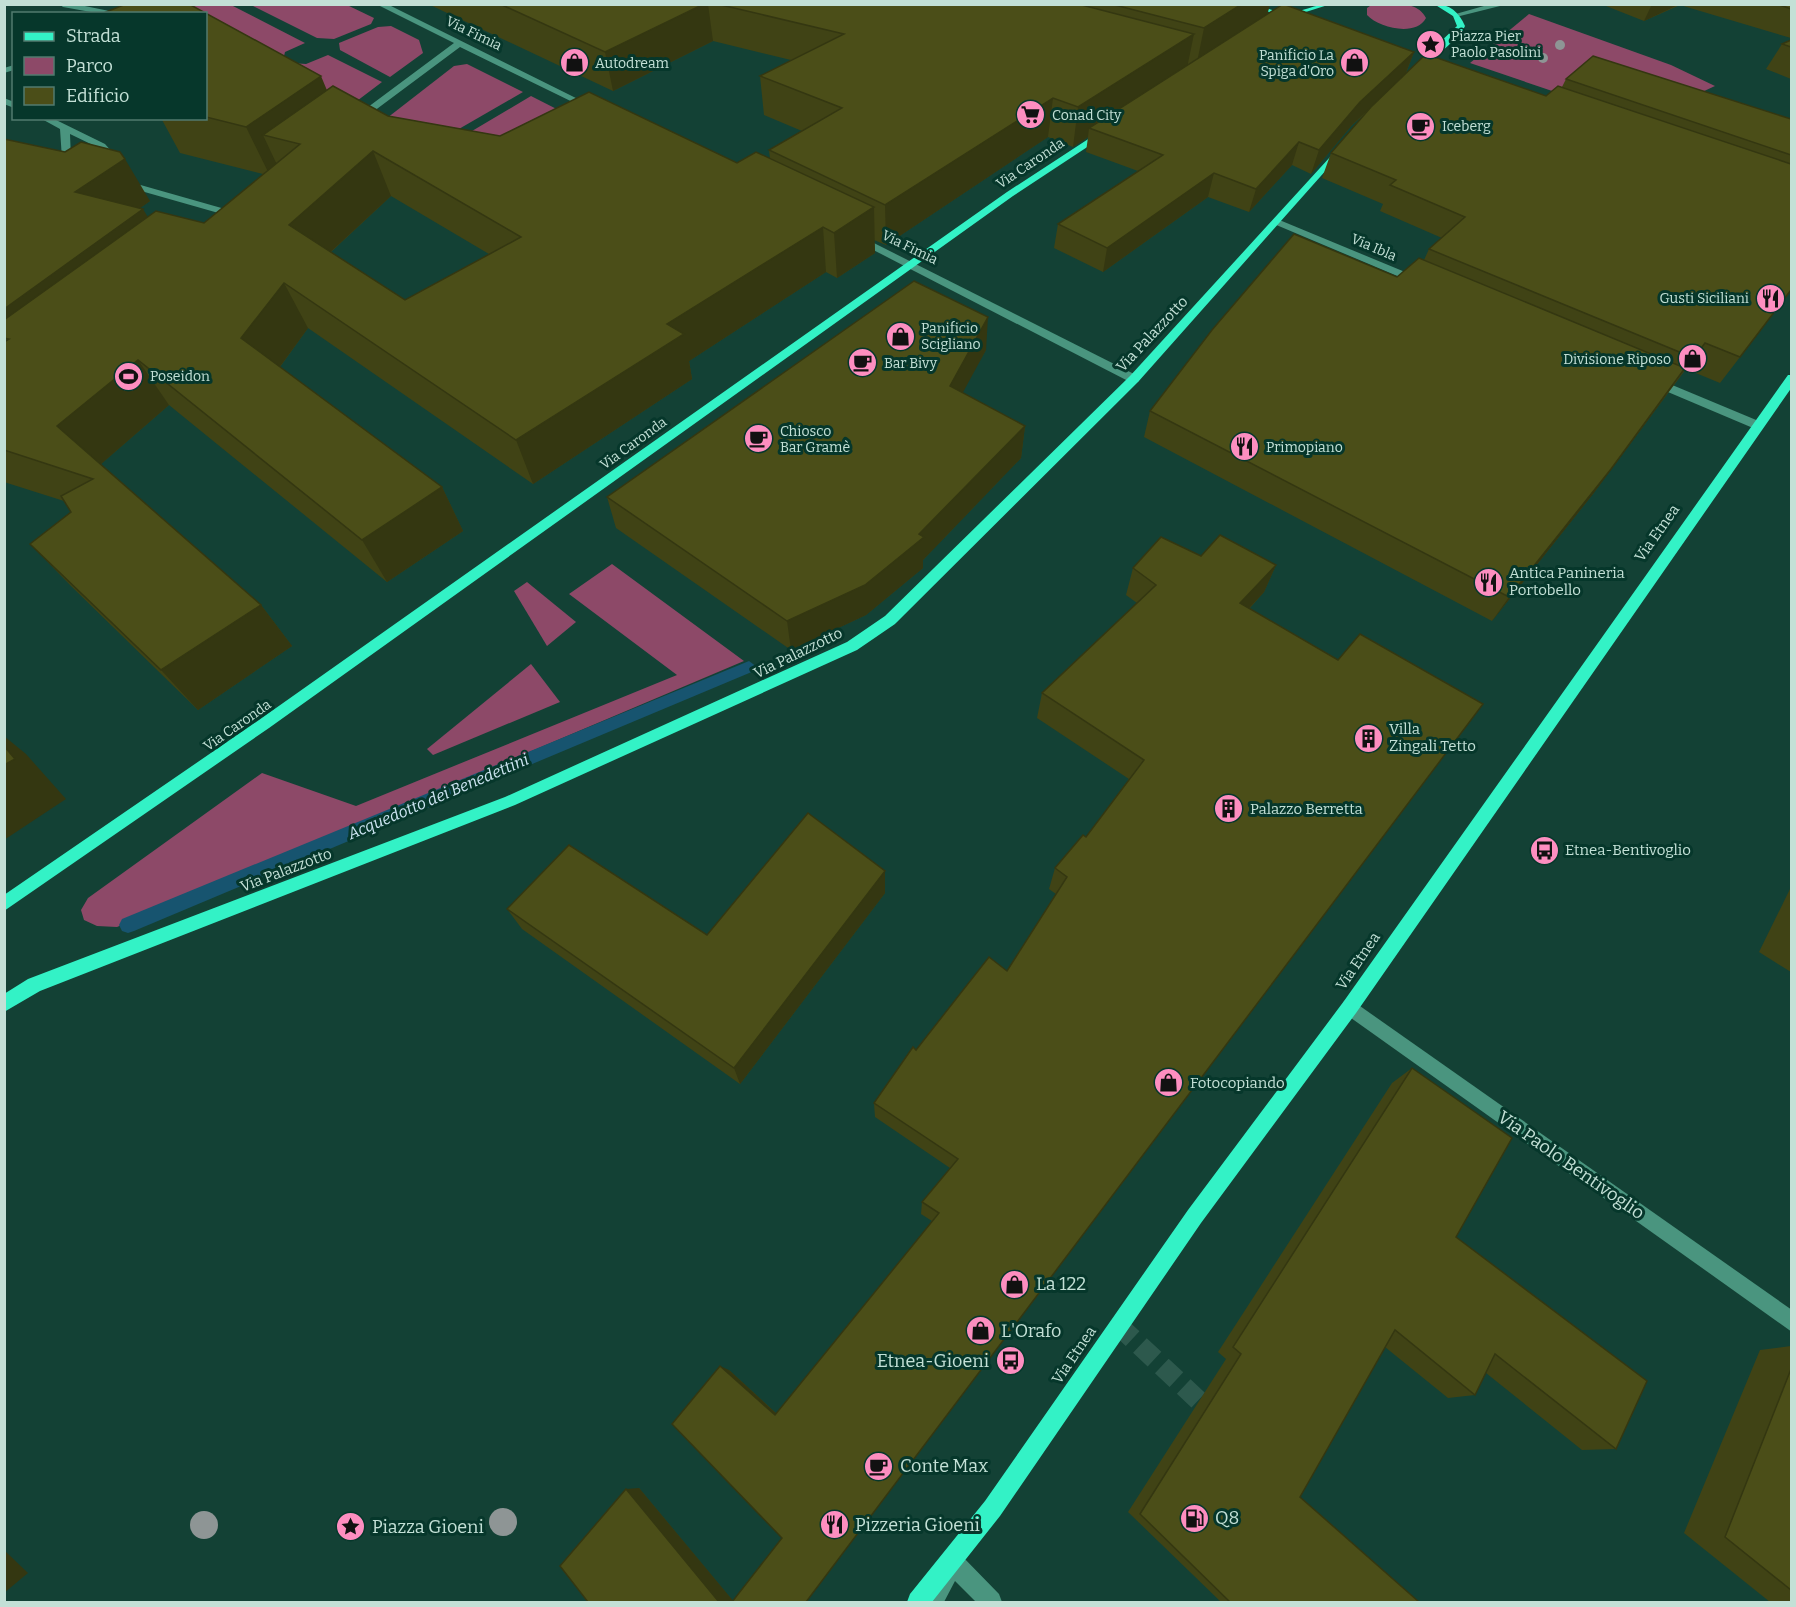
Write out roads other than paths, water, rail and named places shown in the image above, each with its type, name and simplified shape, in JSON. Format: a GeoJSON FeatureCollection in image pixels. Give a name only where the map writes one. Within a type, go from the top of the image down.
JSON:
{"type":"FeatureCollection","features":[{"type":"Feature","properties":{"kind":"main road"},"geometry":{"type":"LineString","coordinates":[[1252,4],[1306,23]]}},
{"type":"Feature","properties":{"kind":"main road"},"geometry":{"type":"LineString","coordinates":[[1273,23],[1285,16],[1328,4]]}},
{"type":"Feature","properties":{"kind":"main road"},"geometry":{"type":"LineString","coordinates":[[1403,83],[1458,32],[1461,26],[1456,15],[1438,4]]}},
{"type":"Feature","properties":{"kind":"main road","name":"Via Caronda"},"geometry":{"type":"LineString","coordinates":[[4,904],[283,711],[911,264],[1109,129]]}},
{"type":"Feature","properties":{"kind":"main road","name":"Via Palazzotto"},"geometry":{"type":"LineString","coordinates":[[4,1004],[34,985],[510,801],[773,684],[852,646],[890,620],[1134,379],[1277,222],[1350,137]]}},
{"type":"Feature","properties":{"kind":"main road","name":"Via Etnea"},"geometry":{"type":"LineString","coordinates":[[918,1602],[953,1563],[1118,1325],[1350,1007],[1791,378]]}},
{"type":"Feature","properties":{"kind":"street","name":"Via Fimia"},"geometry":{"type":"LineString","coordinates":[[380,4],[599,111]]}},
{"type":"Feature","properties":{"kind":"street"},"geometry":{"type":"LineString","coordinates":[[1456,15],[1504,4]]}},
{"type":"Feature","properties":{"kind":"street"},"geometry":{"type":"LineString","coordinates":[[63,5],[107,12]]}},
{"type":"Feature","properties":{"kind":"street"},"geometry":{"type":"LineString","coordinates":[[354,121],[460,43]]}},
{"type":"Feature","properties":{"kind":"street"},"geometry":{"type":"LineString","coordinates":[[48,120],[102,146],[111,153],[119,167]]}},
{"type":"Feature","properties":{"kind":"street"},"geometry":{"type":"LineString","coordinates":[[64,127],[68,136],[66,159],[68,166],[82,173]]}},
{"type":"Feature","properties":{"kind":"street"},"geometry":{"type":"LineString","coordinates":[[125,176],[136,185]]}},
{"type":"Feature","properties":{"kind":"street"},"geometry":{"type":"LineString","coordinates":[[109,180],[136,185],[230,213]]}},
{"type":"Feature","properties":{"kind":"street"},"geometry":{"type":"LineString","coordinates":[[220,221],[239,206]]}},
{"type":"Feature","properties":{"kind":"street","name":"Via Ibla"},"geometry":{"type":"LineString","coordinates":[[1277,222],[1431,287]]}},
{"type":"Feature","properties":{"kind":"street","name":"Via Fimia"},"geometry":{"type":"LineString","coordinates":[[844,231],[1134,379]]}},
{"type":"Feature","properties":{"kind":"street"},"geometry":{"type":"LineString","coordinates":[[1639,375],[1757,425]]}},
{"type":"Feature","properties":{"kind":"street","name":"Via Paolo Bentivoglio"},"geometry":{"type":"LineString","coordinates":[[1350,1007],[1791,1322]]}},
{"type":"Feature","properties":{"kind":"street"},"geometry":{"type":"LineString","coordinates":[[932,1602],[953,1563],[991,1602]]}},
{"type":"Feature","properties":{"kind":"waterway","name":"Acquedotto dei Benedettini"},"geometry":{"type":"LineString","coordinates":[[128,925],[749,667]]}},
{"type":"Feature","properties":{"kind":"tunnel"},"geometry":{"type":"LineString","coordinates":[[1118,1325],[1212,1413]]}},
{"type":"Feature","properties":{"kind":"place","name":"Piazza Pier Paolo Pasolini"},"geometry":{"type":"Point","coordinates":[1430,44]}},
{"type":"Feature","properties":{"kind":"place","name":"Autodream"},"geometry":{"type":"Point","coordinates":[574,63]}},
{"type":"Feature","properties":{"kind":"place","name":"Panificio La Spiga d'Oro"},"geometry":{"type":"Point","coordinates":[1355,63]}},
{"type":"Feature","properties":{"kind":"place","name":"Conad City"},"geometry":{"type":"Point","coordinates":[1031,115]}},
{"type":"Feature","properties":{"kind":"place","name":"Iceberg"},"geometry":{"type":"Point","coordinates":[1421,126]}},
{"type":"Feature","properties":{"kind":"place","name":"Gusti Siciliani"},"geometry":{"type":"Point","coordinates":[1770,298]}},
{"type":"Feature","properties":{"kind":"place","name":"Panificio Scigliano"},"geometry":{"type":"Point","coordinates":[900,336]}},
{"type":"Feature","properties":{"kind":"place","name":"Divisione Riposo"},"geometry":{"type":"Point","coordinates":[1692,359]}},
{"type":"Feature","properties":{"kind":"place","name":"Bar Bivy"},"geometry":{"type":"Point","coordinates":[863,363]}},
{"type":"Feature","properties":{"kind":"place","name":"Poseidon"},"geometry":{"type":"Point","coordinates":[129,376]}},
{"type":"Feature","properties":{"kind":"place","name":"Chiosco Bar Gramè"},"geometry":{"type":"Point","coordinates":[759,439]}},
{"type":"Feature","properties":{"kind":"place","name":"Primopiano"},"geometry":{"type":"Point","coordinates":[1245,447]}},
{"type":"Feature","properties":{"kind":"place","name":"Antica Panineria Portobello"},"geometry":{"type":"Point","coordinates":[1488,582]}},
{"type":"Feature","properties":{"kind":"place","name":"Villa Zingali Tetto"},"geometry":{"type":"Point","coordinates":[1368,738]}},
{"type":"Feature","properties":{"kind":"place","name":"Palazzo Berretta"},"geometry":{"type":"Point","coordinates":[1229,809]}},
{"type":"Feature","properties":{"kind":"place","name":"Etnea-Bentivoglio"},"geometry":{"type":"Point","coordinates":[1544,850]}},
{"type":"Feature","properties":{"kind":"place","name":"Fotocopiando"},"geometry":{"type":"Point","coordinates":[1169,1083]}},
{"type":"Feature","properties":{"kind":"place","name":"La 122"},"geometry":{"type":"Point","coordinates":[1015,1284]}},
{"type":"Feature","properties":{"kind":"place","name":"L'Orafo"},"geometry":{"type":"Point","coordinates":[980,1331]}},
{"type":"Feature","properties":{"kind":"place","name":"Etnea-Gioeni"},"geometry":{"type":"Point","coordinates":[1010,1361]}},
{"type":"Feature","properties":{"kind":"place","name":"Conte Max"},"geometry":{"type":"Point","coordinates":[879,1466]}},
{"type":"Feature","properties":{"kind":"place","name":"Q8"},"geometry":{"type":"Point","coordinates":[1194,1518]}},
{"type":"Feature","properties":{"kind":"place","name":"Pizzeria Gioeni"},"geometry":{"type":"Point","coordinates":[834,1525]}},
{"type":"Feature","properties":{"kind":"place","name":"Piazza Gioeni"},"geometry":{"type":"Point","coordinates":[351,1527]}}]}
